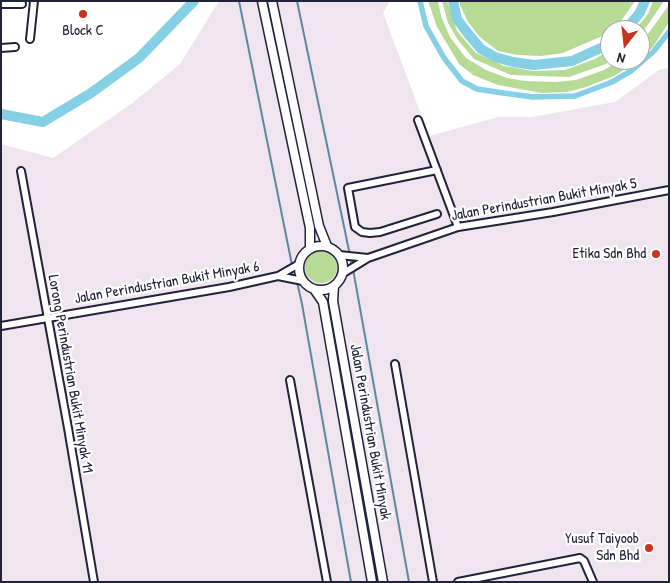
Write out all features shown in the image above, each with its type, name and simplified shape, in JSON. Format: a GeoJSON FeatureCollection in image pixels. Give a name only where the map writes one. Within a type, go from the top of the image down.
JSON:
{"type":"FeatureCollection","features":[{"type":"Feature","properties":{"kind":"main road"},"geometry":{"type":"LineString","coordinates":[[262,1],[310,228],[310,249]]}},
{"type":"Feature","properties":{"kind":"main road"},"geometry":{"type":"LineString","coordinates":[[272,1],[319,226],[327,246]]}},
{"type":"Feature","properties":{"kind":"main road"},"geometry":{"type":"LineString","coordinates":[[327,246],[343,255],[345,273],[334,286],[321,290],[314,289],[297,280],[300,276],[297,265],[310,249],[327,246]]}},
{"type":"Feature","properties":{"kind":"main road","name":"Jalan Perindustrian Bukit Minyak"},"geometry":{"type":"LineString","coordinates":[[334,286],[333,301],[383,582]]}},
{"type":"Feature","properties":{"kind":"main road","name":"Jalan Perindustrian Bukit Minyak"},"geometry":{"type":"LineString","coordinates":[[314,289],[323,302],[372,582]]}},
{"type":"Feature","properties":{"kind":"street"},"geometry":{"type":"LineString","coordinates":[[30,39],[34,1]]}},
{"type":"Feature","properties":{"kind":"street"},"geometry":{"type":"LineString","coordinates":[[1,4],[22,4]]}},
{"type":"Feature","properties":{"kind":"street"},"geometry":{"type":"LineString","coordinates":[[1,48],[15,48]]}},
{"type":"Feature","properties":{"kind":"street"},"geometry":{"type":"LineString","coordinates":[[418,120],[458,227]]}},
{"type":"Feature","properties":{"kind":"street"},"geometry":{"type":"LineString","coordinates":[[437,170],[348,188],[355,227],[362,232],[370,234],[380,232],[437,214]]}},
{"type":"Feature","properties":{"kind":"street","name":"Lorong Perindustrian Bukit Minyak 11"},"geometry":{"type":"LineString","coordinates":[[21,171],[94,582]]}},
{"type":"Feature","properties":{"kind":"street","name":"Jalan Perindustrian Bukit Minyak 5"},"geometry":{"type":"LineString","coordinates":[[368,258],[458,227],[553,212],[669,190]]}},
{"type":"Feature","properties":{"kind":"street"},"geometry":{"type":"LineString","coordinates":[[343,255],[368,258]]}},
{"type":"Feature","properties":{"kind":"street"},"geometry":{"type":"LineString","coordinates":[[345,273],[368,258]]}},
{"type":"Feature","properties":{"kind":"street"},"geometry":{"type":"LineString","coordinates":[[278,276],[297,265]]}},
{"type":"Feature","properties":{"kind":"street"},"geometry":{"type":"LineString","coordinates":[[278,276],[297,280]]}},
{"type":"Feature","properties":{"kind":"street","name":"Jalan Perindustrian Bukit Minyak 6"},"geometry":{"type":"LineString","coordinates":[[1,326],[229,287],[278,276]]}},
{"type":"Feature","properties":{"kind":"street"},"geometry":{"type":"LineString","coordinates":[[395,364],[433,582]]}},
{"type":"Feature","properties":{"kind":"street"},"geometry":{"type":"LineString","coordinates":[[290,380],[328,582]]}},
{"type":"Feature","properties":{"kind":"street"},"geometry":{"type":"LineString","coordinates":[[458,582],[580,558],[584,561],[593,582]]}},
{"type":"Feature","properties":{"kind":"shaded area"},"geometry":{"type":"Polygon","coordinates":[[[219,1],[390,1],[383,13],[429,136],[499,117],[532,117],[615,102],[659,70],[669,68],[669,582],[1,582],[1,144],[53,158],[131,104],[180,64],[219,1]]]}},
{"type":"Feature","properties":{"kind":"green space"},"geometry":{"type":"Polygon","coordinates":[[[428,1],[438,1],[441,16],[450,37],[466,58],[486,70],[507,78],[525,81],[556,82],[576,80],[604,70],[623,70],[614,76],[586,87],[567,92],[542,93],[498,85],[473,75],[459,64],[437,27],[428,1]]]}},
{"type":"Feature","properties":{"kind":"green space"},"geometry":{"type":"Polygon","coordinates":[[[442,1],[447,1],[457,31],[476,53],[504,66],[533,71],[565,70],[600,56],[600,66],[569,77],[511,75],[474,59],[458,40],[448,23],[442,1]]]}},
{"type":"Feature","properties":{"kind":"green space"},"geometry":{"type":"Polygon","coordinates":[[[460,1],[635,1],[622,20],[600,20],[600,37],[563,53],[541,56],[517,55],[498,51],[480,37],[468,22],[460,1]]]}},
{"type":"Feature","properties":{"kind":"green space"},"geometry":{"type":"Polygon","coordinates":[[[653,1],[664,1],[650,21],[643,20],[648,14],[653,1]]]}},
{"type":"Feature","properties":{"kind":"green space"},"geometry":{"type":"Polygon","coordinates":[[[669,5],[669,22],[650,50],[650,31],[669,5]]]}},
{"type":"Feature","properties":{"kind":"green space"},"geometry":{"type":"Polygon","coordinates":[[[321,251],[332,256],[337,267],[332,278],[321,283],[310,278],[305,267],[310,256],[321,251]]]}},
{"type":"Feature","properties":{"kind":"waterway"},"geometry":{"type":"LineString","coordinates":[[1,114],[43,122],[91,93],[139,58],[194,1]]}},
{"type":"Feature","properties":{"kind":"waterway"},"geometry":{"type":"LineString","coordinates":[[239,1],[292,265]]}},
{"type":"Feature","properties":{"kind":"waterway"},"geometry":{"type":"LineString","coordinates":[[297,1],[352,265]]}},
{"type":"Feature","properties":{"kind":"waterway"},"geometry":{"type":"LineString","coordinates":[[420,1],[426,26],[444,58],[462,81],[477,89],[533,97],[575,96],[612,82],[631,71],[653,52],[669,32]]}},
{"type":"Feature","properties":{"kind":"waterway"},"geometry":{"type":"LineString","coordinates":[[453,1],[457,19],[481,49],[495,57],[534,65],[572,61],[600,48]]}},
{"type":"Feature","properties":{"kind":"waterway"},"geometry":{"type":"LineString","coordinates":[[634,20],[645,1]]}},
{"type":"Feature","properties":{"kind":"waterway"},"geometry":{"type":"LineString","coordinates":[[353,269],[409,582]]}},
{"type":"Feature","properties":{"kind":"waterway"},"geometry":{"type":"LineString","coordinates":[[297,282],[351,582]]}},
{"type":"Feature","properties":{"kind":"place","name":"Block C"},"geometry":{"type":"Point","coordinates":[83,14]}},
{"type":"Feature","properties":{"kind":"place","name":"Etika Sdn Bhd"},"geometry":{"type":"Point","coordinates":[656,254]}},
{"type":"Feature","properties":{"kind":"place","name":"Yusuf Taiyoob Sdn Bhd"},"geometry":{"type":"Point","coordinates":[649,548]}}]}
